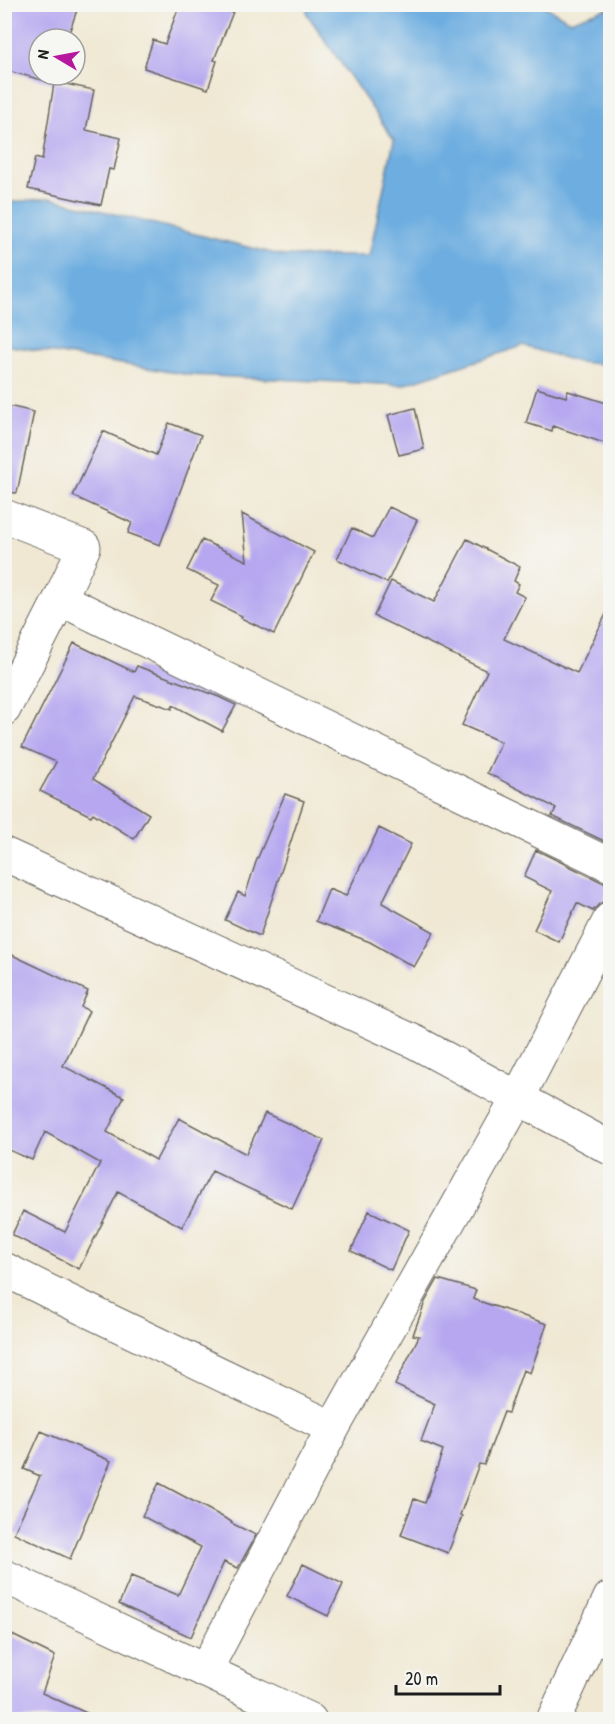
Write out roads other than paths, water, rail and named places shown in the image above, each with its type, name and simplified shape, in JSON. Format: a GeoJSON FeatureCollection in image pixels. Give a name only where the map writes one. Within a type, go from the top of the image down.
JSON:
{"type":"FeatureCollection","features":[{"type":"Feature","properties":{"kind":"street"},"geometry":{"type":"LineString","coordinates":[[4,516],[84,547],[4,710]]}},
{"type":"Feature","properties":{"kind":"street"},"geometry":{"type":"LineString","coordinates":[[60,598],[610,865]]}},
{"type":"Feature","properties":{"kind":"street"},"geometry":{"type":"LineString","coordinates":[[4,854],[415,1042],[610,1149]]}},
{"type":"Feature","properties":{"kind":"street"},"geometry":{"type":"LineString","coordinates":[[205,1671],[333,1428],[518,1098],[610,919]]}},
{"type":"Feature","properties":{"kind":"street"},"geometry":{"type":"LineString","coordinates":[[4,1269],[333,1428]]}},
{"type":"Feature","properties":{"kind":"street"},"geometry":{"type":"LineString","coordinates":[[4,1576],[310,1719]]}},
{"type":"Feature","properties":{"kind":"street"},"geometry":{"type":"LineString","coordinates":[[553,1719],[610,1598]]}},
{"type":"Feature","properties":{"kind":"water"},"geometry":{"type":"Polygon","coordinates":[[[307,5],[543,5],[570,21],[610,7],[610,365],[578,362],[523,346],[402,385],[190,375],[5,345],[5,203],[50,198],[284,256],[369,256],[394,140],[307,14],[307,5]]]}}]}
